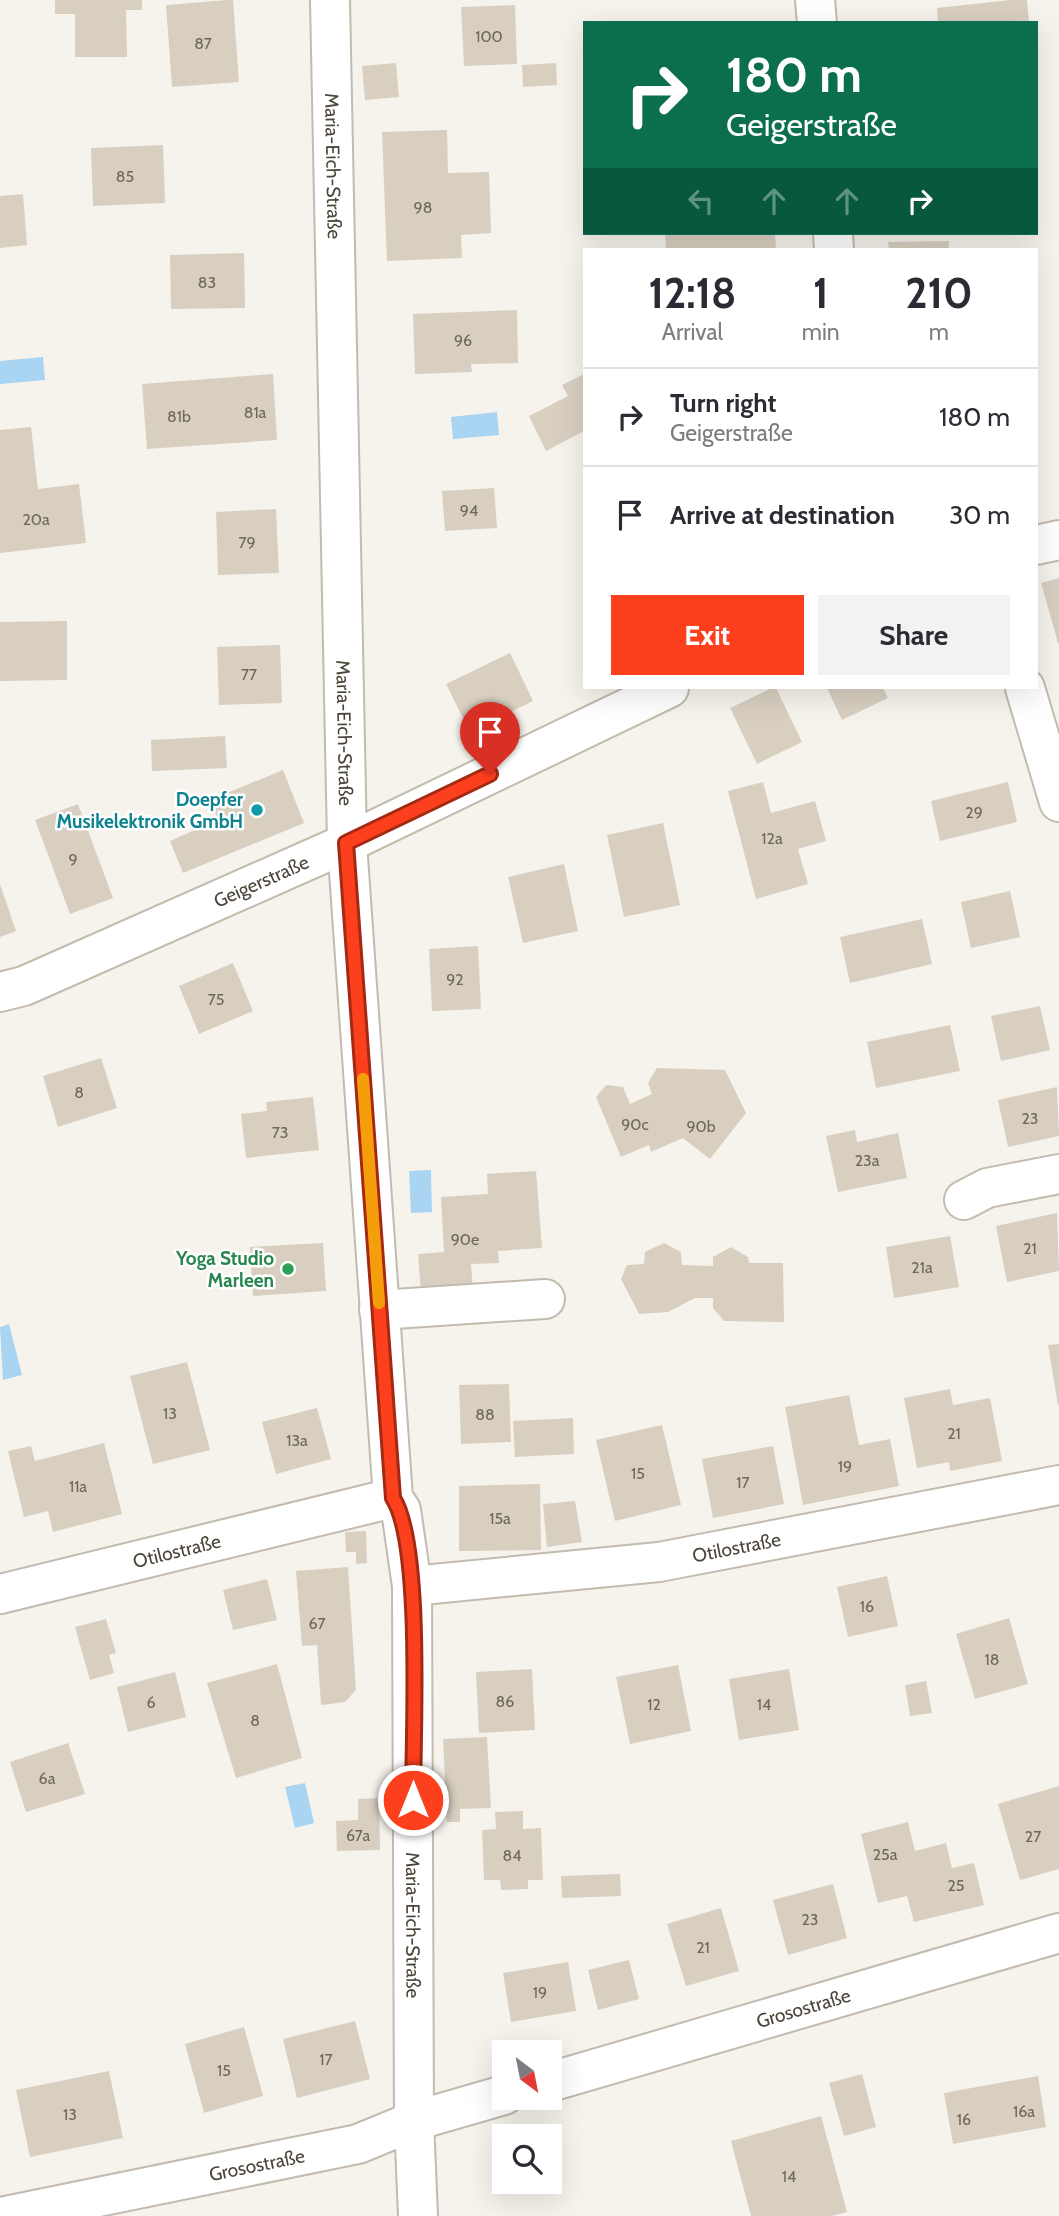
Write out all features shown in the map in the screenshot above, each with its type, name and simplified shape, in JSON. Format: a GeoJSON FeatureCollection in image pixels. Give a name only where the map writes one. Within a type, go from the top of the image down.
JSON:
{"type":"FeatureCollection","features":[{"type":"Feature","properties":{"kind":"street","name":"Maria-Eich-Straße"},"geometry":{"type":"LineString","coordinates":[[330,0],[346,843],[393,1498],[401,1510],[412,1586],[414,2121],[418,2216]]}},
{"type":"Feature","properties":{"kind":"street"},"geometry":{"type":"LineString","coordinates":[[816,0],[817,21]]}},
{"type":"Feature","properties":{"kind":"street"},"geometry":{"type":"LineString","coordinates":[[1038,545],[1059,540]]}},
{"type":"Feature","properties":{"kind":"street","name":"Geigerstraße"},"geometry":{"type":"LineString","coordinates":[[0,992],[24,986],[346,843],[667,689]]}},
{"type":"Feature","properties":{"kind":"street"},"geometry":{"type":"LineString","coordinates":[[1025,689],[1059,802]]}},
{"type":"Feature","properties":{"kind":"street"},"geometry":{"type":"LineString","coordinates":[[964,1199],[987,1188],[1059,1174]]}},
{"type":"Feature","properties":{"kind":"street"},"geometry":{"type":"LineString","coordinates":[[379,1310],[545,1299]]}},
{"type":"Feature","properties":{"kind":"street","name":"Otilostraße"},"geometry":{"type":"LineString","coordinates":[[412,1586],[659,1562],[1059,1485]]}},
{"type":"Feature","properties":{"kind":"street","name":"Otilostraße"},"geometry":{"type":"LineString","coordinates":[[0,1594],[393,1498]]}},
{"type":"Feature","properties":{"kind":"street","name":"Grosostraße"},"geometry":{"type":"LineString","coordinates":[[562,2078],[1059,1933]]}},
{"type":"Feature","properties":{"kind":"street","name":"Grosostraße"},"geometry":{"type":"LineString","coordinates":[[5,2216],[358,2144],[414,2121],[492,2098]]}},
{"type":"Feature","properties":{"kind":"water"},"geometry":{"type":"Polygon","coordinates":[[[43,357],[45,380],[0,384],[0,361],[43,357]]]}},
{"type":"Feature","properties":{"kind":"water"},"geometry":{"type":"Polygon","coordinates":[[[497,412],[499,435],[453,439],[451,417],[497,412]]]}},
{"type":"Feature","properties":{"kind":"water"},"geometry":{"type":"Polygon","coordinates":[[[431,1170],[432,1212],[411,1213],[409,1171],[431,1170]]]}},
{"type":"Feature","properties":{"kind":"water"},"geometry":{"type":"Polygon","coordinates":[[[9,1324],[22,1375],[3,1380],[0,1327],[9,1324]]]}},
{"type":"Feature","properties":{"kind":"water"},"geometry":{"type":"Polygon","coordinates":[[[305,1783],[314,1823],[295,1828],[285,1787],[305,1783]]]}},
{"type":"Feature","properties":{"kind":"building"},"geometry":{"type":"Polygon","coordinates":[[[55,0],[142,0],[142,10],[126,10],[127,57],[75,57],[75,14],[55,14],[55,0]]]}},
{"type":"Feature","properties":{"kind":"building"},"geometry":{"type":"Polygon","coordinates":[[[233,0],[239,82],[172,87],[166,5],[233,0]]]}},
{"type":"Feature","properties":{"kind":"building"},"geometry":{"type":"Polygon","coordinates":[[[1027,0],[1029,21],[938,21],[937,8],[1027,0]]]}},
{"type":"Feature","properties":{"kind":"building"},"geometry":{"type":"Polygon","coordinates":[[[515,5],[517,64],[464,66],[461,7],[515,5]]]}},
{"type":"Feature","properties":{"kind":"building"},"geometry":{"type":"Polygon","coordinates":[[[396,63],[399,97],[365,100],[362,66],[396,63]]]}},
{"type":"Feature","properties":{"kind":"building"},"geometry":{"type":"Polygon","coordinates":[[[556,63],[557,85],[523,87],[522,65],[556,63]]]}},
{"type":"Feature","properties":{"kind":"building"},"geometry":{"type":"Polygon","coordinates":[[[447,130],[448,173],[489,172],[491,233],[461,235],[462,258],[387,261],[382,132],[447,130]]]}},
{"type":"Feature","properties":{"kind":"building"},"geometry":{"type":"Polygon","coordinates":[[[163,145],[165,203],[93,206],[91,148],[163,145]]]}},
{"type":"Feature","properties":{"kind":"building"},"geometry":{"type":"Polygon","coordinates":[[[23,194],[27,245],[0,248],[0,196],[23,194]]]}},
{"type":"Feature","properties":{"kind":"building"},"geometry":{"type":"Polygon","coordinates":[[[665,235],[775,235],[776,248],[666,248],[665,235]]]}},
{"type":"Feature","properties":{"kind":"building"},"geometry":{"type":"Polygon","coordinates":[[[949,241],[949,248],[889,248],[888,242],[949,241]]]}},
{"type":"Feature","properties":{"kind":"building"},"geometry":{"type":"Polygon","coordinates":[[[244,253],[245,308],[171,309],[170,255],[244,253]]]}},
{"type":"Feature","properties":{"kind":"building"},"geometry":{"type":"Polygon","coordinates":[[[517,310],[518,363],[471,364],[472,372],[415,374],[413,314],[517,310]]]}},
{"type":"Feature","properties":{"kind":"building"},"geometry":{"type":"Polygon","coordinates":[[[273,374],[277,440],[147,449],[142,384],[273,374]]]}},
{"type":"Feature","properties":{"kind":"building"},"geometry":{"type":"Polygon","coordinates":[[[583,374],[583,432],[546,451],[529,416],[568,396],[562,385],[583,374]]]}},
{"type":"Feature","properties":{"kind":"building"},"geometry":{"type":"Polygon","coordinates":[[[31,427],[38,489],[79,484],[86,543],[0,553],[0,430],[31,427]]]}},
{"type":"Feature","properties":{"kind":"building"},"geometry":{"type":"Polygon","coordinates":[[[494,488],[497,528],[445,531],[442,491],[494,488]]]}},
{"type":"Feature","properties":{"kind":"building"},"geometry":{"type":"Polygon","coordinates":[[[276,509],[279,573],[218,575],[216,512],[276,509]]]}},
{"type":"Feature","properties":{"kind":"building"},"geometry":{"type":"Polygon","coordinates":[[[1059,578],[1059,643],[1058,643],[1041,583],[1059,578]]]}},
{"type":"Feature","properties":{"kind":"building"},"geometry":{"type":"Polygon","coordinates":[[[67,621],[67,680],[0,681],[0,622],[67,621]]]}},
{"type":"Feature","properties":{"kind":"building"},"geometry":{"type":"Polygon","coordinates":[[[280,645],[282,703],[219,705],[217,647],[280,645]]]}},
{"type":"Feature","properties":{"kind":"building"},"geometry":{"type":"Polygon","coordinates":[[[510,653],[533,701],[470,732],[446,684],[510,653]]]}},
{"type":"Feature","properties":{"kind":"building"},"geometry":{"type":"Polygon","coordinates":[[[770,689],[776,689],[802,742],[757,764],[730,708],[770,689]]]}},
{"type":"Feature","properties":{"kind":"building"},"geometry":{"type":"Polygon","coordinates":[[[827,689],[884,689],[888,698],[842,720],[827,689]]]}},
{"type":"Feature","properties":{"kind":"building"},"geometry":{"type":"Polygon","coordinates":[[[225,736],[227,768],[152,771],[151,740],[225,736]]]}},
{"type":"Feature","properties":{"kind":"building","name":"Doepfer Musikelektronik GmbH"},"geometry":{"type":"Polygon","coordinates":[[[283,770],[304,823],[183,873],[170,841],[218,820],[210,800],[283,770]]]}},
{"type":"Feature","properties":{"kind":"building"},"geometry":{"type":"Polygon","coordinates":[[[763,782],[771,813],[815,801],[826,841],[798,849],[808,884],[756,899],[728,791],[763,782]]]}},
{"type":"Feature","properties":{"kind":"building"},"geometry":{"type":"Polygon","coordinates":[[[1008,782],[1017,822],[940,841],[931,801],[1008,782]]]}},
{"type":"Feature","properties":{"kind":"building"},"geometry":{"type":"Polygon","coordinates":[[[78,804],[113,898],[70,914],[35,820],[78,804]]]}},
{"type":"Feature","properties":{"kind":"building"},"geometry":{"type":"Polygon","coordinates":[[[663,823],[680,905],[624,917],[607,835],[663,823]]]}},
{"type":"Feature","properties":{"kind":"building"},"geometry":{"type":"Polygon","coordinates":[[[564,864],[578,931],[523,943],[508,877],[564,864]]]}},
{"type":"Feature","properties":{"kind":"building"},"geometry":{"type":"Polygon","coordinates":[[[0,884],[16,931],[0,937],[0,884]]]}},
{"type":"Feature","properties":{"kind":"building"},"geometry":{"type":"Polygon","coordinates":[[[1010,891],[1020,937],[971,948],[961,902],[1010,891]]]}},
{"type":"Feature","properties":{"kind":"building"},"geometry":{"type":"Polygon","coordinates":[[[922,919],[932,964],[850,983],[840,937],[922,919]]]}},
{"type":"Feature","properties":{"kind":"building"},"geometry":{"type":"Polygon","coordinates":[[[478,946],[481,1009],[432,1011],[429,949],[478,946]]]}},
{"type":"Feature","properties":{"kind":"building"},"geometry":{"type":"Polygon","coordinates":[[[233,963],[253,1011],[199,1034],[179,986],[233,963]]]}},
{"type":"Feature","properties":{"kind":"building"},"geometry":{"type":"Polygon","coordinates":[[[1040,1006],[1050,1050],[1001,1061],[991,1016],[1040,1006]]]}},
{"type":"Feature","properties":{"kind":"building"},"geometry":{"type":"Polygon","coordinates":[[[950,1025],[960,1071],[876,1088],[867,1042],[950,1025]]]}},
{"type":"Feature","properties":{"kind":"building"},"geometry":{"type":"Polygon","coordinates":[[[101,1058],[117,1108],[58,1127],[43,1076],[101,1058]]]}},
{"type":"Feature","properties":{"kind":"building"},"geometry":{"type":"Polygon","coordinates":[[[657,1068],[725,1070],[746,1113],[710,1159],[683,1138],[651,1152],[649,1145],[621,1157],[596,1097],[606,1085],[623,1087],[630,1104],[652,1094],[648,1083],[657,1068]]]}},
{"type":"Feature","properties":{"kind":"building"},"geometry":{"type":"Polygon","coordinates":[[[1057,1087],[1059,1136],[1008,1147],[998,1100],[1057,1087]]]}},
{"type":"Feature","properties":{"kind":"building"},"geometry":{"type":"Polygon","coordinates":[[[313,1097],[319,1150],[246,1158],[241,1114],[267,1111],[266,1102],[313,1097]]]}},
{"type":"Feature","properties":{"kind":"building"},"geometry":{"type":"Polygon","coordinates":[[[855,1130],[857,1142],[898,1133],[907,1178],[838,1192],[826,1136],[855,1130]]]}},
{"type":"Feature","properties":{"kind":"building"},"geometry":{"type":"Polygon","coordinates":[[[536,1171],[542,1248],[498,1251],[499,1263],[471,1264],[473,1290],[421,1293],[418,1254],[444,1252],[441,1197],[488,1194],[487,1174],[536,1171]]]}},
{"type":"Feature","properties":{"kind":"building"},"geometry":{"type":"Polygon","coordinates":[[[1057,1213],[1059,1271],[1007,1282],[996,1226],[1057,1213]]]}},
{"type":"Feature","properties":{"kind":"building"},"geometry":{"type":"Polygon","coordinates":[[[950,1236],[959,1287],[894,1298],[886,1247],[950,1236]]]}},
{"type":"Feature","properties":{"kind":"building","name":"Yoga Studio Marleen"},"geometry":{"type":"Polygon","coordinates":[[[323,1243],[326,1291],[253,1296],[250,1247],[323,1243]]]}},
{"type":"Feature","properties":{"kind":"building"},"geometry":{"type":"Polygon","coordinates":[[[664,1243],[681,1252],[682,1265],[713,1266],[713,1257],[731,1247],[748,1257],[749,1263],[783,1263],[784,1322],[724,1321],[713,1308],[713,1298],[695,1298],[668,1312],[639,1314],[621,1279],[627,1265],[644,1264],[645,1252],[664,1243]]]}},
{"type":"Feature","properties":{"kind":"building"},"geometry":{"type":"Polygon","coordinates":[[[1059,1344],[1059,1405],[1058,1405],[1048,1345],[1059,1344]]]}},
{"type":"Feature","properties":{"kind":"building"},"geometry":{"type":"Polygon","coordinates":[[[187,1362],[210,1450],[153,1464],[130,1376],[187,1362]]]}},
{"type":"Feature","properties":{"kind":"building"},"geometry":{"type":"Polygon","coordinates":[[[509,1384],[511,1442],[461,1444],[459,1385],[509,1384]]]}},
{"type":"Feature","properties":{"kind":"building"},"geometry":{"type":"Polygon","coordinates":[[[950,1389],[953,1405],[990,1398],[1002,1461],[950,1471],[949,1462],[917,1468],[904,1398],[950,1389]]]}},
{"type":"Feature","properties":{"kind":"building"},"geometry":{"type":"Polygon","coordinates":[[[849,1395],[859,1445],[890,1439],[899,1486],[803,1505],[785,1407],[849,1395]]]}},
{"type":"Feature","properties":{"kind":"building"},"geometry":{"type":"Polygon","coordinates":[[[317,1408],[331,1459],[276,1474],[262,1422],[317,1408]]]}},
{"type":"Feature","properties":{"kind":"building"},"geometry":{"type":"Polygon","coordinates":[[[573,1418],[574,1454],[515,1457],[513,1421],[573,1418]]]}},
{"type":"Feature","properties":{"kind":"building"},"geometry":{"type":"Polygon","coordinates":[[[662,1425],[681,1505],[615,1521],[596,1440],[662,1425]]]}},
{"type":"Feature","properties":{"kind":"building"},"geometry":{"type":"Polygon","coordinates":[[[104,1443],[122,1514],[53,1532],[48,1511],[24,1517],[8,1451],[31,1446],[35,1461],[104,1443]]]}},
{"type":"Feature","properties":{"kind":"building"},"geometry":{"type":"Polygon","coordinates":[[[773,1446],[784,1504],[713,1518],[702,1459],[773,1446]]]}},
{"type":"Feature","properties":{"kind":"building"},"geometry":{"type":"Polygon","coordinates":[[[540,1484],[541,1550],[459,1551],[459,1486],[540,1484]]]}},
{"type":"Feature","properties":{"kind":"building"},"geometry":{"type":"Polygon","coordinates":[[[575,1501],[582,1542],[547,1547],[543,1504],[575,1501]]]}},
{"type":"Feature","properties":{"kind":"building"},"geometry":{"type":"Polygon","coordinates":[[[366,1531],[367,1563],[356,1564],[356,1552],[346,1552],[345,1532],[366,1531]]]}},
{"type":"Feature","properties":{"kind":"building"},"geometry":{"type":"Polygon","coordinates":[[[348,1567],[356,1690],[345,1702],[321,1705],[317,1645],[302,1646],[296,1571],[348,1567]]]}},
{"type":"Feature","properties":{"kind":"building"},"geometry":{"type":"Polygon","coordinates":[[[887,1576],[898,1626],[848,1637],[837,1587],[887,1576]]]}},
{"type":"Feature","properties":{"kind":"building"},"geometry":{"type":"Polygon","coordinates":[[[267,1579],[277,1620],[233,1630],[223,1590],[267,1579]]]}},
{"type":"Feature","properties":{"kind":"building"},"geometry":{"type":"Polygon","coordinates":[[[1009,1618],[1028,1684],[975,1699],[956,1634],[1009,1618]]]}},
{"type":"Feature","properties":{"kind":"building"},"geometry":{"type":"Polygon","coordinates":[[[106,1619],[116,1653],[109,1655],[114,1673],[90,1680],[75,1627],[106,1619]]]}},
{"type":"Feature","properties":{"kind":"building"},"geometry":{"type":"Polygon","coordinates":[[[277,1664],[302,1758],[236,1778],[207,1683],[277,1664]]]}},
{"type":"Feature","properties":{"kind":"building"},"geometry":{"type":"Polygon","coordinates":[[[678,1665],[691,1731],[630,1744],[616,1677],[678,1665]]]}},
{"type":"Feature","properties":{"kind":"building"},"geometry":{"type":"Polygon","coordinates":[[[532,1669],[535,1730],[479,1733],[476,1672],[532,1669]]]}},
{"type":"Feature","properties":{"kind":"building"},"geometry":{"type":"Polygon","coordinates":[[[789,1669],[799,1730],[739,1740],[729,1679],[789,1669]]]}},
{"type":"Feature","properties":{"kind":"building"},"geometry":{"type":"Polygon","coordinates":[[[175,1672],[186,1717],[128,1732],[117,1687],[175,1672]]]}},
{"type":"Feature","properties":{"kind":"building"},"geometry":{"type":"Polygon","coordinates":[[[926,1681],[932,1713],[910,1716],[905,1685],[926,1681]]]}},
{"type":"Feature","properties":{"kind":"building"},"geometry":{"type":"Polygon","coordinates":[[[487,1737],[491,1808],[460,1809],[460,1822],[447,1822],[443,1739],[487,1737]]]}},
{"type":"Feature","properties":{"kind":"building"},"geometry":{"type":"Polygon","coordinates":[[[68,1743],[85,1794],[26,1812],[10,1762],[68,1743]]]}},
{"type":"Feature","properties":{"kind":"building"},"geometry":{"type":"Polygon","coordinates":[[[1059,1786],[1059,1869],[1020,1880],[998,1804],[1059,1786]]]}},
{"type":"Feature","properties":{"kind":"building"},"geometry":{"type":"Polygon","coordinates":[[[379,1798],[380,1850],[337,1851],[336,1821],[358,1820],[358,1799],[379,1798]]]}},
{"type":"Feature","properties":{"kind":"building"},"geometry":{"type":"Polygon","coordinates":[[[523,1811],[523,1829],[541,1828],[543,1880],[528,1880],[528,1889],[501,1890],[500,1880],[484,1880],[482,1830],[496,1829],[495,1812],[523,1811]]]}},
{"type":"Feature","properties":{"kind":"building"},"geometry":{"type":"Polygon","coordinates":[[[908,1822],[915,1851],[946,1843],[952,1868],[974,1863],[984,1905],[914,1922],[907,1896],[878,1903],[861,1834],[908,1822]]]}},
{"type":"Feature","properties":{"kind":"building"},"geometry":{"type":"Polygon","coordinates":[[[620,1874],[621,1896],[562,1898],[561,1876],[620,1874]]]}},
{"type":"Feature","properties":{"kind":"building"},"geometry":{"type":"Polygon","coordinates":[[[833,1884],[847,1938],[788,1955],[773,1900],[833,1884]]]}},
{"type":"Feature","properties":{"kind":"building"},"geometry":{"type":"Polygon","coordinates":[[[721,1908],[739,1971],[686,1986],[667,1924],[721,1908]]]}},
{"type":"Feature","properties":{"kind":"building"},"geometry":{"type":"Polygon","coordinates":[[[629,1960],[639,1999],[598,2010],[588,1970],[629,1960]]]}},
{"type":"Feature","properties":{"kind":"building"},"geometry":{"type":"Polygon","coordinates":[[[568,1962],[576,2011],[511,2022],[503,1973],[568,1962]]]}},
{"type":"Feature","properties":{"kind":"building"},"geometry":{"type":"Polygon","coordinates":[[[355,2021],[370,2079],[297,2098],[283,2039],[355,2021]]]}},
{"type":"Feature","properties":{"kind":"building"},"geometry":{"type":"Polygon","coordinates":[[[244,2027],[263,2096],[204,2113],[185,2044],[244,2027]]]}},
{"type":"Feature","properties":{"kind":"building"},"geometry":{"type":"Polygon","coordinates":[[[109,2071],[123,2138],[30,2157],[16,2090],[109,2071]]]}},
{"type":"Feature","properties":{"kind":"building"},"geometry":{"type":"Polygon","coordinates":[[[862,2074],[876,2127],[844,2136],[829,2083],[862,2074]]]}},
{"type":"Feature","properties":{"kind":"building"},"geometry":{"type":"Polygon","coordinates":[[[1038,2076],[1046,2127],[953,2144],[944,2093],[1038,2076]]]}},
{"type":"Feature","properties":{"kind":"building"},"geometry":{"type":"Polygon","coordinates":[[[821,2116],[847,2212],[832,2216],[751,2216],[731,2141],[821,2116]]]}},
{"type":"Feature","properties":{"kind":"slow traffic"},"geometry":{"type":"LineString","coordinates":[[363,1079],[379,1303]]}},
{"type":"Feature","properties":{"kind":"place","name":"Doepfer Musikelektronik GmbH"},"geometry":{"type":"Point","coordinates":[257,810]}},
{"type":"Feature","properties":{"kind":"place","name":"Yoga Studio Marleen"},"geometry":{"type":"Point","coordinates":[288,1269]}},
{"type":"Feature","properties":{"kind":"route"},"geometry":{"type":"LineString","coordinates":[[413,1800],[412,1586],[401,1510],[393,1498],[346,843],[490,774]]}}]}
